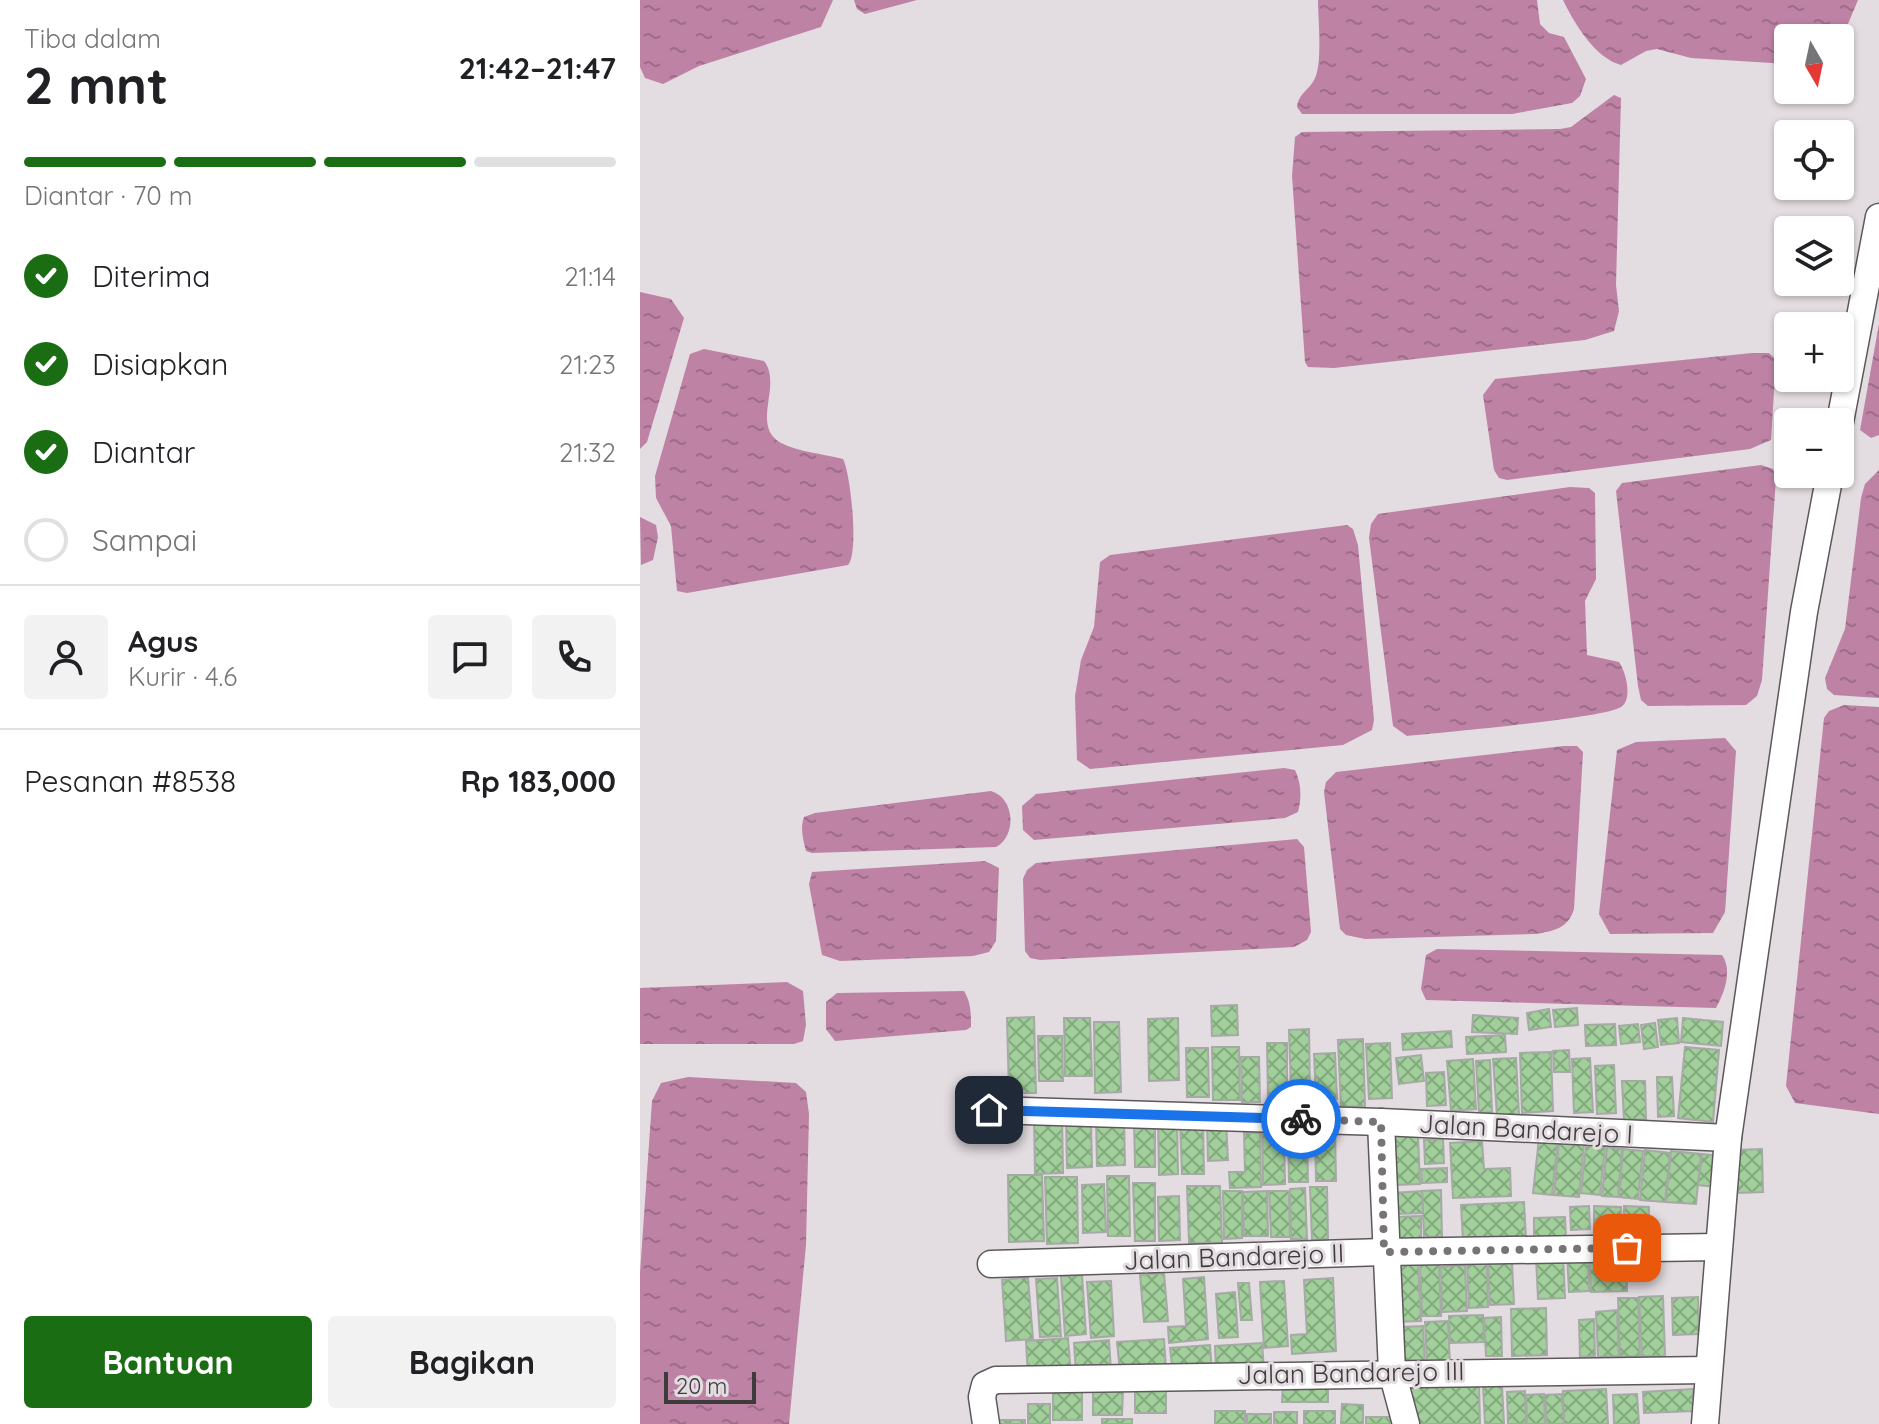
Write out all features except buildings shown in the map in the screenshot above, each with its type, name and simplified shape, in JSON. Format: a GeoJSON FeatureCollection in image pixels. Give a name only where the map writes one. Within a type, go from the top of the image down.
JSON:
{"type":"FeatureCollection","features":[{"type":"Feature","properties":{"kind":"street"},"geometry":{"type":"LineString","coordinates":[[1843,408],[1879,217]]}},
{"type":"Feature","properties":{"kind":"street"},"geometry":{"type":"LineString","coordinates":[[1705,1424],[1728,1138],[1804,612],[1827,488]]}},
{"type":"Feature","properties":{"kind":"street","name":"Jalan Bandarejo I"},"geometry":{"type":"LineString","coordinates":[[989,1110],[1381,1122],[1728,1138]]}},
{"type":"Feature","properties":{"kind":"street"},"geometry":{"type":"LineString","coordinates":[[1381,1122],[1384,1252],[1392,1372],[1406,1424]]}},
{"type":"Feature","properties":{"kind":"street","name":"Jalan Bandarejo II"},"geometry":{"type":"LineString","coordinates":[[991,1264],[1384,1252],[1718,1247]]}},
{"type":"Feature","properties":{"kind":"street","name":"Jalan Bandarejo III"},"geometry":{"type":"LineString","coordinates":[[986,1424],[982,1397],[985,1385],[996,1380],[1392,1372],[1707,1370]]}},
{"type":"Feature","properties":{"kind":"water"},"geometry":{"type":"Polygon","coordinates":[[[640,0],[833,0],[821,27],[699,66],[663,84],[645,78],[640,67],[640,0]]]}},
{"type":"Feature","properties":{"kind":"water"},"geometry":{"type":"Polygon","coordinates":[[[854,0],[917,0],[865,14],[857,9],[854,0]]]}},
{"type":"Feature","properties":{"kind":"water"},"geometry":{"type":"Polygon","coordinates":[[[1318,0],[1537,0],[1540,24],[1549,33],[1564,37],[1586,79],[1580,96],[1572,103],[1512,114],[1302,114],[1297,107],[1298,102],[1317,73],[1318,0]]]}},
{"type":"Feature","properties":{"kind":"water"},"geometry":{"type":"Polygon","coordinates":[[[1563,0],[1858,0],[1848,24],[1774,24],[1774,63],[1691,58],[1657,49],[1646,51],[1621,65],[1603,55],[1579,29],[1563,0]]]}},
{"type":"Feature","properties":{"kind":"water"},"geometry":{"type":"Polygon","coordinates":[[[1614,95],[1621,98],[1616,285],[1619,311],[1614,331],[1585,340],[1334,368],[1308,367],[1305,362],[1292,176],[1295,137],[1302,132],[1560,129],[1571,127],[1614,95]]]}},
{"type":"Feature","properties":{"kind":"water"},"geometry":{"type":"Polygon","coordinates":[[[640,292],[671,299],[684,318],[647,442],[640,449],[640,292]]]}},
{"type":"Feature","properties":{"kind":"water"},"geometry":{"type":"Polygon","coordinates":[[[1879,324],[1879,435],[1871,438],[1860,430],[1879,324]]]}},
{"type":"Feature","properties":{"kind":"water"},"geometry":{"type":"Polygon","coordinates":[[[704,349],[764,361],[769,371],[767,416],[772,436],[795,449],[843,459],[853,514],[853,546],[848,565],[687,593],[677,591],[671,526],[656,498],[655,476],[690,354],[704,349]]]}},
{"type":"Feature","properties":{"kind":"water"},"geometry":{"type":"Polygon","coordinates":[[[1769,353],[1774,358],[1771,440],[1750,449],[1507,480],[1499,478],[1494,470],[1483,395],[1495,379],[1769,353]]]}},
{"type":"Feature","properties":{"kind":"water"},"geometry":{"type":"Polygon","coordinates":[[[1761,465],[1773,469],[1775,488],[1762,680],[1757,696],[1746,705],[1648,706],[1641,700],[1616,491],[1622,483],[1761,465]]]}},
{"type":"Feature","properties":{"kind":"water"},"geometry":{"type":"Polygon","coordinates":[[[1879,470],[1879,698],[1834,695],[1827,689],[1825,678],[1845,629],[1861,498],[1865,484],[1879,470]]]}},
{"type":"Feature","properties":{"kind":"water"},"geometry":{"type":"Polygon","coordinates":[[[1570,487],[1589,488],[1595,493],[1596,579],[1585,601],[1587,655],[1619,662],[1627,685],[1625,703],[1609,711],[1586,716],[1407,736],[1393,726],[1369,538],[1371,524],[1378,514],[1570,487]]]}},
{"type":"Feature","properties":{"kind":"water"},"geometry":{"type":"Polygon","coordinates":[[[640,517],[656,525],[658,537],[653,560],[641,565],[640,517]]]}},
{"type":"Feature","properties":{"kind":"water"},"geometry":{"type":"Polygon","coordinates":[[[1347,525],[1353,529],[1358,545],[1374,720],[1372,730],[1343,745],[1090,769],[1077,760],[1075,696],[1081,660],[1094,627],[1100,562],[1110,555],[1347,525]]]}},
{"type":"Feature","properties":{"kind":"water"},"geometry":{"type":"Polygon","coordinates":[[[1844,705],[1879,707],[1879,1114],[1795,1103],[1786,1086],[1824,718],[1829,711],[1844,705]]]}},
{"type":"Feature","properties":{"kind":"water"},"geometry":{"type":"Polygon","coordinates":[[[1725,738],[1736,751],[1725,912],[1713,933],[1610,934],[1599,914],[1617,750],[1636,742],[1725,738]]]}},
{"type":"Feature","properties":{"kind":"water"},"geometry":{"type":"Polygon","coordinates":[[[1577,746],[1583,752],[1574,909],[1564,925],[1535,934],[1365,939],[1346,935],[1340,929],[1324,792],[1326,782],[1336,772],[1577,746]]]}},
{"type":"Feature","properties":{"kind":"water"},"geometry":{"type":"Polygon","coordinates":[[[1284,768],[1295,770],[1300,796],[1298,812],[1285,818],[1034,840],[1023,830],[1022,806],[1036,794],[1284,768]]]}},
{"type":"Feature","properties":{"kind":"water"},"geometry":{"type":"Polygon","coordinates":[[[991,791],[1005,801],[1010,818],[1007,835],[996,847],[806,851],[803,821],[804,817],[815,813],[991,791]]]}},
{"type":"Feature","properties":{"kind":"water"},"geometry":{"type":"Polygon","coordinates":[[[1297,839],[1304,847],[1311,932],[1307,940],[1294,947],[1040,960],[1030,958],[1025,951],[1023,879],[1027,870],[1036,863],[1297,839]]]}},
{"type":"Feature","properties":{"kind":"water"},"geometry":{"type":"Polygon","coordinates":[[[985,861],[999,868],[996,941],[989,952],[973,956],[840,961],[822,955],[809,884],[812,872],[985,861]]]}},
{"type":"Feature","properties":{"kind":"water"},"geometry":{"type":"Polygon","coordinates":[[[1437,949],[1722,955],[1727,975],[1716,1008],[1426,1000],[1421,989],[1426,955],[1437,949]]]}},
{"type":"Feature","properties":{"kind":"water"},"geometry":{"type":"Polygon","coordinates":[[[787,982],[803,991],[806,1025],[803,1041],[794,1044],[640,1044],[640,988],[787,982]]]}},
{"type":"Feature","properties":{"kind":"water"},"geometry":{"type":"Polygon","coordinates":[[[964,991],[971,1018],[971,1027],[966,1030],[835,1041],[826,1029],[826,1002],[837,993],[964,991]]]}},
{"type":"Feature","properties":{"kind":"water"},"geometry":{"type":"Polygon","coordinates":[[[688,1077],[796,1083],[806,1092],[809,1114],[806,1245],[789,1424],[640,1424],[640,1273],[652,1101],[661,1083],[688,1077]]]}},
{"type":"Feature","properties":{"kind":"way so far"},"geometry":{"type":"LineString","coordinates":[[1301,1119],[1381,1122],[1384,1252],[1627,1248]]}},
{"type":"Feature","properties":{"kind":"route"},"geometry":{"type":"LineString","coordinates":[[989,1110],[1301,1119]]}}]}
